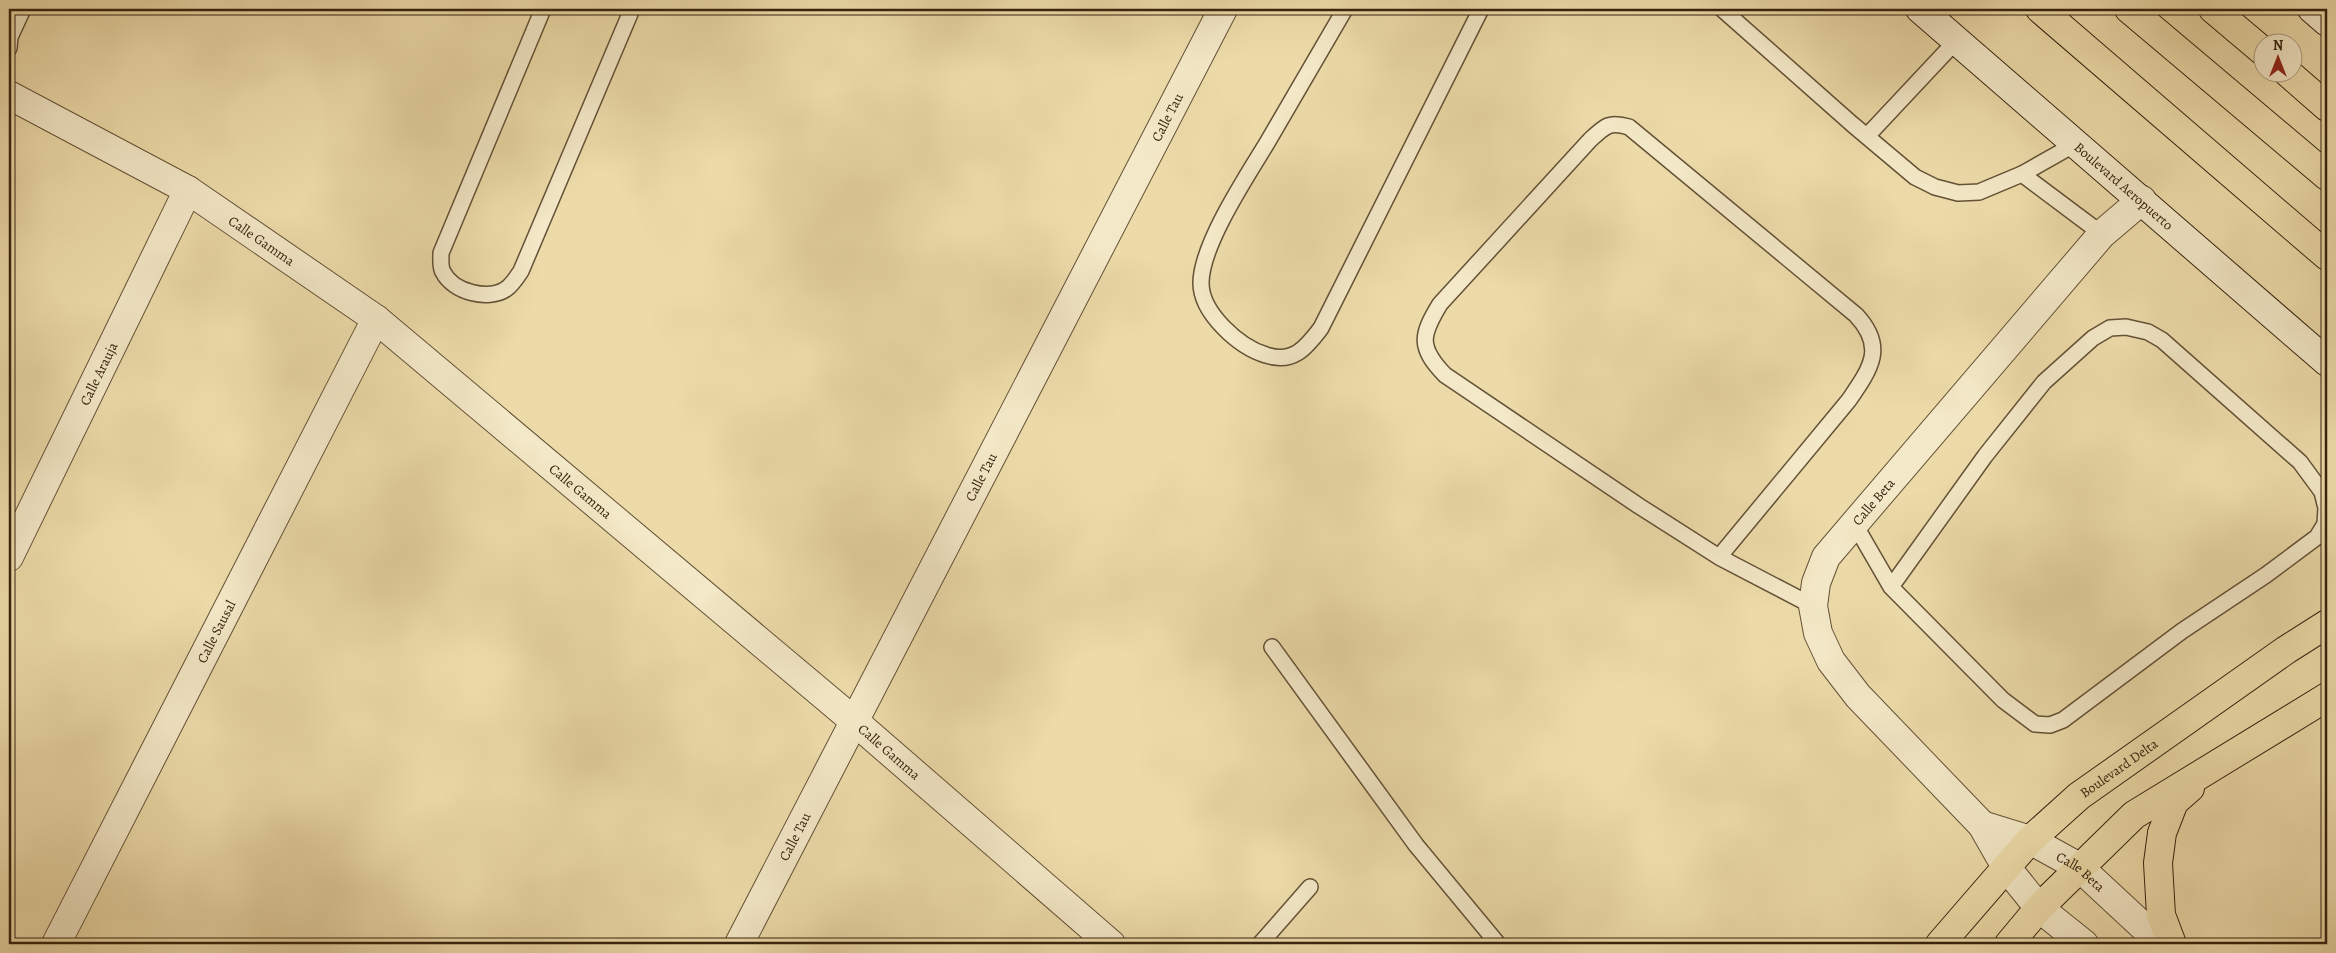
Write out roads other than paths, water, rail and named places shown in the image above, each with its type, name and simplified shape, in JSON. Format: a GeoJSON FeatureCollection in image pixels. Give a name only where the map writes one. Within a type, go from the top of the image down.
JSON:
{"type":"FeatureCollection","features":[{"type":"Feature","properties":{"kind":"main road"},"geometry":{"type":"LineString","coordinates":[[2040,9],[2327,256]]}},
{"type":"Feature","properties":{"kind":"main road"},"geometry":{"type":"LineString","coordinates":[[2130,9],[2327,176]]}},
{"type":"Feature","properties":{"kind":"main road"},"geometry":{"type":"LineString","coordinates":[[2213,9],[2254,44]]}},
{"type":"Feature","properties":{"kind":"main road"},"geometry":{"type":"LineString","coordinates":[[2298,82],[2327,107]]}},
{"type":"Feature","properties":{"kind":"main road","name":"Boulevard Delta"},"geometry":{"type":"LineString","coordinates":[[1940,944],[2030,840],[2078,796],[2286,650],[2327,624]]}},
{"type":"Feature","properties":{"kind":"main road"},"geometry":{"type":"LineString","coordinates":[[2009,944],[2039,908],[2078,867],[2134,815],[2327,697]]}},
{"type":"Feature","properties":{"kind":"main road"},"geometry":{"type":"LineString","coordinates":[[2172,944],[2161,915],[2158,888],[2158,863],[2162,833],[2174,802],[2221,763]]}},
{"type":"Feature","properties":{"kind":"street","name":"Calle Tau"},"geometry":{"type":"LineString","coordinates":[[739,944],[853,720],[1223,9]]}},
{"type":"Feature","properties":{"kind":"street","name":"Boulevard Aeropuerto"},"geometry":{"type":"LineString","coordinates":[[1920,9],[2077,143],[2327,362]]}},
{"type":"Feature","properties":{"kind":"street"},"geometry":{"type":"LineString","coordinates":[[2312,9],[2327,22]]}},
{"type":"Feature","properties":{"kind":"street","name":"Calle Gamma"},"geometry":{"type":"LineString","coordinates":[[9,95],[188,190],[376,319],[853,720],[1111,944]]}},
{"type":"Feature","properties":{"kind":"street","name":"Calle Arauja"},"geometry":{"type":"LineString","coordinates":[[9,557],[188,190]]}},
{"type":"Feature","properties":{"kind":"street","name":"Calle Beta"},"geometry":{"type":"LineString","coordinates":[[2084,944],[2039,908],[2006,867],[1982,825],[1878,718],[1831,661],[1818,633],[1813,606],[1816,583],[1826,557],[2102,234],[2142,200]]}},
{"type":"Feature","properties":{"kind":"street","name":"Calle Sausal"},"geometry":{"type":"LineString","coordinates":[[56,944],[376,319]]}},
{"type":"Feature","properties":{"kind":"street","name":"Calle Beta"},"geometry":{"type":"LineString","coordinates":[[1982,825],[2030,840],[2078,867],[2162,944]]}},
{"type":"Feature","properties":{"kind":"lane"},"geometry":{"type":"LineString","coordinates":[[9,41],[23,9]]}},
{"type":"Feature","properties":{"kind":"lane"},"geometry":{"type":"LineString","coordinates":[[543,9],[441,253],[442,271],[449,281],[475,293],[486,295],[507,289],[521,271],[632,9]]}},
{"type":"Feature","properties":{"kind":"lane"},"geometry":{"type":"LineString","coordinates":[[1345,9],[1238,192],[1214,240],[1202,270],[1203,296],[1208,308],[1220,324],[1263,354],[1276,358],[1288,358],[1298,354],[1312,341],[1321,328],[1481,9]]}},
{"type":"Feature","properties":{"kind":"lane"},"geometry":{"type":"LineString","coordinates":[[1722,9],[1915,177],[1935,187],[1958,193],[1978,192],[2022,174],[2077,143]]}},
{"type":"Feature","properties":{"kind":"lane"},"geometry":{"type":"LineString","coordinates":[[1867,136],[1957,40]]}},
{"type":"Feature","properties":{"kind":"lane"},"geometry":{"type":"LineString","coordinates":[[1719,557],[1849,400],[1864,378],[1873,359],[1874,342],[1868,328],[1856,315],[1629,127],[1616,123],[1603,127],[1590,140],[1440,304],[1428,324],[1425,344],[1430,360],[1445,375],[1639,506],[1719,557],[1813,606]]}},
{"type":"Feature","properties":{"kind":"lane"},"geometry":{"type":"LineString","coordinates":[[2022,174],[2102,234]]}},
{"type":"Feature","properties":{"kind":"lane"},"geometry":{"type":"LineString","coordinates":[[1854,523],[1891,587],[2003,700],[2035,724],[2050,725],[2063,720],[2182,631],[2266,575],[2317,537],[2325,524],[2326,508],[2322,492],[2300,462],[2178,353],[2148,332],[2126,327],[2110,328],[2093,338],[2044,382],[1985,456],[1891,587]]}},
{"type":"Feature","properties":{"kind":"lane"},"geometry":{"type":"LineString","coordinates":[[1272,647],[1416,845],[1498,944]]}},
{"type":"Feature","properties":{"kind":"lane"},"geometry":{"type":"LineString","coordinates":[[1260,944],[1310,887]]}}]}
